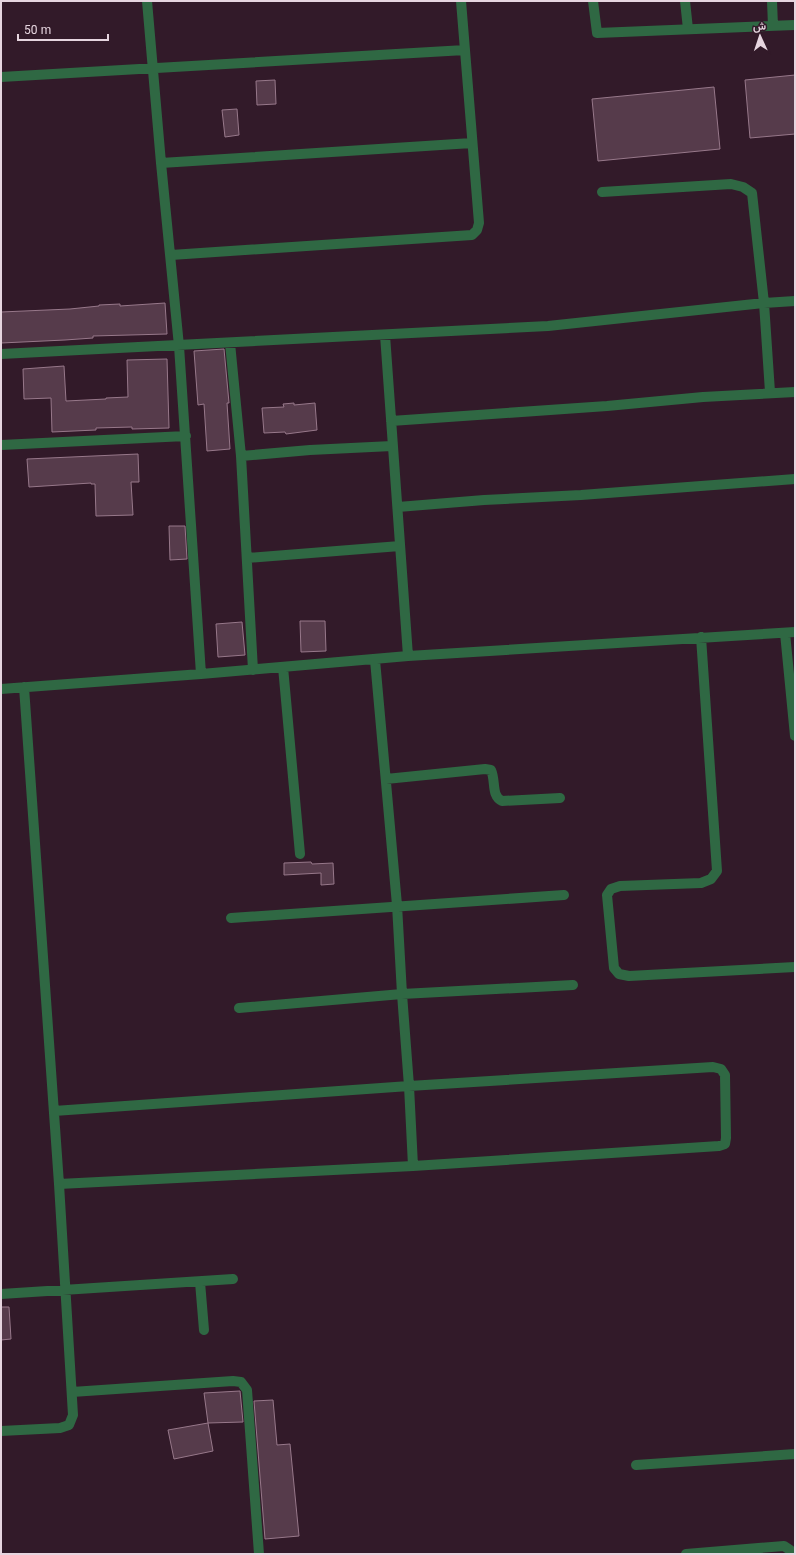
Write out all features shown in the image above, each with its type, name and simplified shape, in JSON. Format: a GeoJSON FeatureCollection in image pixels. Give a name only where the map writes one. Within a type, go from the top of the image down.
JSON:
{"type":"FeatureCollection","features":[{"type":"Feature","properties":{"kind":"street"},"geometry":{"type":"LineString","coordinates":[[147,1],[179,346],[201,674]]}},
{"type":"Feature","properties":{"kind":"street"},"geometry":{"type":"LineString","coordinates":[[171,255],[472,235],[477,230],[479,223],[462,1]]}},
{"type":"Feature","properties":{"kind":"street"},"geometry":{"type":"LineString","coordinates":[[594,1],[597,33],[795,25]]}},
{"type":"Feature","properties":{"kind":"street"},"geometry":{"type":"LineString","coordinates":[[685,1],[688,29]]}},
{"type":"Feature","properties":{"kind":"street"},"geometry":{"type":"LineString","coordinates":[[772,1],[773,26]]}},
{"type":"Feature","properties":{"kind":"street"},"geometry":{"type":"LineString","coordinates":[[1,77],[465,50]]}},
{"type":"Feature","properties":{"kind":"street"},"geometry":{"type":"LineString","coordinates":[[161,163],[472,143]]}},
{"type":"Feature","properties":{"kind":"street"},"geometry":{"type":"LineString","coordinates":[[602,192],[731,184],[743,187],[752,193],[764,303],[770,392]]}},
{"type":"Feature","properties":{"kind":"street"},"geometry":{"type":"LineString","coordinates":[[1,354],[548,326],[764,303],[795,302]]}},
{"type":"Feature","properties":{"kind":"street"},"geometry":{"type":"LineString","coordinates":[[385,335],[408,656]]}},
{"type":"Feature","properties":{"kind":"street"},"geometry":{"type":"LineString","coordinates":[[230,343],[241,456],[253,670]]}},
{"type":"Feature","properties":{"kind":"street"},"geometry":{"type":"LineString","coordinates":[[391,421],[770,392],[795,392]]}},
{"type":"Feature","properties":{"kind":"street"},"geometry":{"type":"LineString","coordinates":[[1,444],[186,436]]}},
{"type":"Feature","properties":{"kind":"street"},"geometry":{"type":"LineString","coordinates":[[241,456],[310,450],[392,446]]}},
{"type":"Feature","properties":{"kind":"street"},"geometry":{"type":"LineString","coordinates":[[398,507],[484,500],[589,495],[795,479]]}},
{"type":"Feature","properties":{"kind":"street"},"geometry":{"type":"LineString","coordinates":[[247,558],[400,546]]}},
{"type":"Feature","properties":{"kind":"street"},"geometry":{"type":"LineString","coordinates":[[1,689],[253,670],[408,656],[790,632],[795,736]]}},
{"type":"Feature","properties":{"kind":"street"},"geometry":{"type":"LineString","coordinates":[[701,637],[717,871],[711,879],[701,883],[620,886],[611,889],[607,895],[614,968],[619,974],[629,976],[795,967]]}},
{"type":"Feature","properties":{"kind":"street"},"geometry":{"type":"LineString","coordinates":[[375,660],[397,905],[413,1166]]}},
{"type":"Feature","properties":{"kind":"street"},"geometry":{"type":"LineString","coordinates":[[283,667],[300,854]]}},
{"type":"Feature","properties":{"kind":"street"},"geometry":{"type":"LineString","coordinates":[[1,1431],[60,1428],[69,1425],[73,1416],[59,1184],[24,687]]}},
{"type":"Feature","properties":{"kind":"street"},"geometry":{"type":"LineString","coordinates":[[386,779],[485,769],[491,770],[494,777],[495,796],[502,801],[560,798]]}},
{"type":"Feature","properties":{"kind":"street"},"geometry":{"type":"LineString","coordinates":[[231,918],[397,905],[564,895]]}},
{"type":"Feature","properties":{"kind":"street"},"geometry":{"type":"LineString","coordinates":[[239,1008],[402,994],[573,985]]}},
{"type":"Feature","properties":{"kind":"street"},"geometry":{"type":"LineString","coordinates":[[54,1111],[409,1086],[713,1067],[721,1069],[725,1075],[726,1138],[725,1144],[719,1146],[413,1166],[59,1184]]}},
{"type":"Feature","properties":{"kind":"street"},"geometry":{"type":"LineString","coordinates":[[1,1294],[66,1291],[233,1279]]}},
{"type":"Feature","properties":{"kind":"street"},"geometry":{"type":"LineString","coordinates":[[200,1282],[204,1330]]}},
{"type":"Feature","properties":{"kind":"street"},"geometry":{"type":"LineString","coordinates":[[72,1392],[232,1381],[241,1382],[247,1390],[259,1554]]}},
{"type":"Feature","properties":{"kind":"street"},"geometry":{"type":"LineString","coordinates":[[636,1465],[795,1454]]}},
{"type":"Feature","properties":{"kind":"street"},"geometry":{"type":"LineString","coordinates":[[686,1554],[784,1546],[790,1550],[792,1554]]}},
{"type":"Feature","properties":{"kind":"building"},"geometry":{"type":"Polygon","coordinates":[[[795,75],[795,134],[750,138],[745,80],[795,75]]]}},
{"type":"Feature","properties":{"kind":"building"},"geometry":{"type":"Polygon","coordinates":[[[275,80],[276,104],[257,105],[256,81],[275,80]]]}},
{"type":"Feature","properties":{"kind":"building"},"geometry":{"type":"Polygon","coordinates":[[[714,87],[720,149],[598,161],[592,99],[714,87]]]}},
{"type":"Feature","properties":{"kind":"building"},"geometry":{"type":"Polygon","coordinates":[[[237,109],[239,135],[225,137],[222,110],[237,109]]]}},
{"type":"Feature","properties":{"kind":"building"},"geometry":{"type":"Polygon","coordinates":[[[165,303],[167,334],[93,336],[93,338],[1,343],[1,312],[70,309],[99,305],[120,304],[120,306],[165,303]]]}},
{"type":"Feature","properties":{"kind":"building"},"geometry":{"type":"Polygon","coordinates":[[[224,349],[229,403],[227,403],[230,449],[207,451],[204,404],[198,405],[194,351],[224,349]]]}},
{"type":"Feature","properties":{"kind":"building"},"geometry":{"type":"Polygon","coordinates":[[[167,359],[169,428],[96,428],[96,430],[52,432],[51,398],[24,399],[23,369],[64,366],[66,401],[106,399],[128,397],[127,360],[167,359]]]}},
{"type":"Feature","properties":{"kind":"building"},"geometry":{"type":"Polygon","coordinates":[[[294,403],[294,405],[315,403],[317,430],[286,434],[285,432],[264,433],[262,408],[284,407],[283,404],[294,403]]]}},
{"type":"Feature","properties":{"kind":"building"},"geometry":{"type":"Polygon","coordinates":[[[138,454],[139,482],[131,482],[133,515],[96,516],[95,484],[29,487],[27,459],[138,454]]]}},
{"type":"Feature","properties":{"kind":"building"},"geometry":{"type":"Polygon","coordinates":[[[169,526],[185,526],[187,559],[170,560],[169,526]]]}},
{"type":"Feature","properties":{"kind":"building"},"geometry":{"type":"Polygon","coordinates":[[[300,621],[325,621],[326,651],[301,652],[300,621]]]}},
{"type":"Feature","properties":{"kind":"building"},"geometry":{"type":"Polygon","coordinates":[[[242,622],[245,655],[218,657],[216,624],[242,622]]]}},
{"type":"Feature","properties":{"kind":"building"},"geometry":{"type":"Polygon","coordinates":[[[311,862],[312,864],[333,863],[334,884],[321,885],[321,873],[284,875],[284,863],[311,862]]]}},
{"type":"Feature","properties":{"kind":"building"},"geometry":{"type":"Polygon","coordinates":[[[1,1307],[9,1307],[11,1339],[1,1340],[1,1307]]]}},
{"type":"Feature","properties":{"kind":"building"},"geometry":{"type":"Polygon","coordinates":[[[240,1391],[243,1422],[208,1423],[204,1393],[240,1391]]]}},
{"type":"Feature","properties":{"kind":"building"},"geometry":{"type":"Polygon","coordinates":[[[273,1400],[277,1445],[290,1444],[299,1536],[265,1539],[254,1401],[273,1400]]]}},
{"type":"Feature","properties":{"kind":"building"},"geometry":{"type":"Polygon","coordinates":[[[208,1423],[213,1451],[174,1459],[168,1430],[208,1423]]]}}]}
